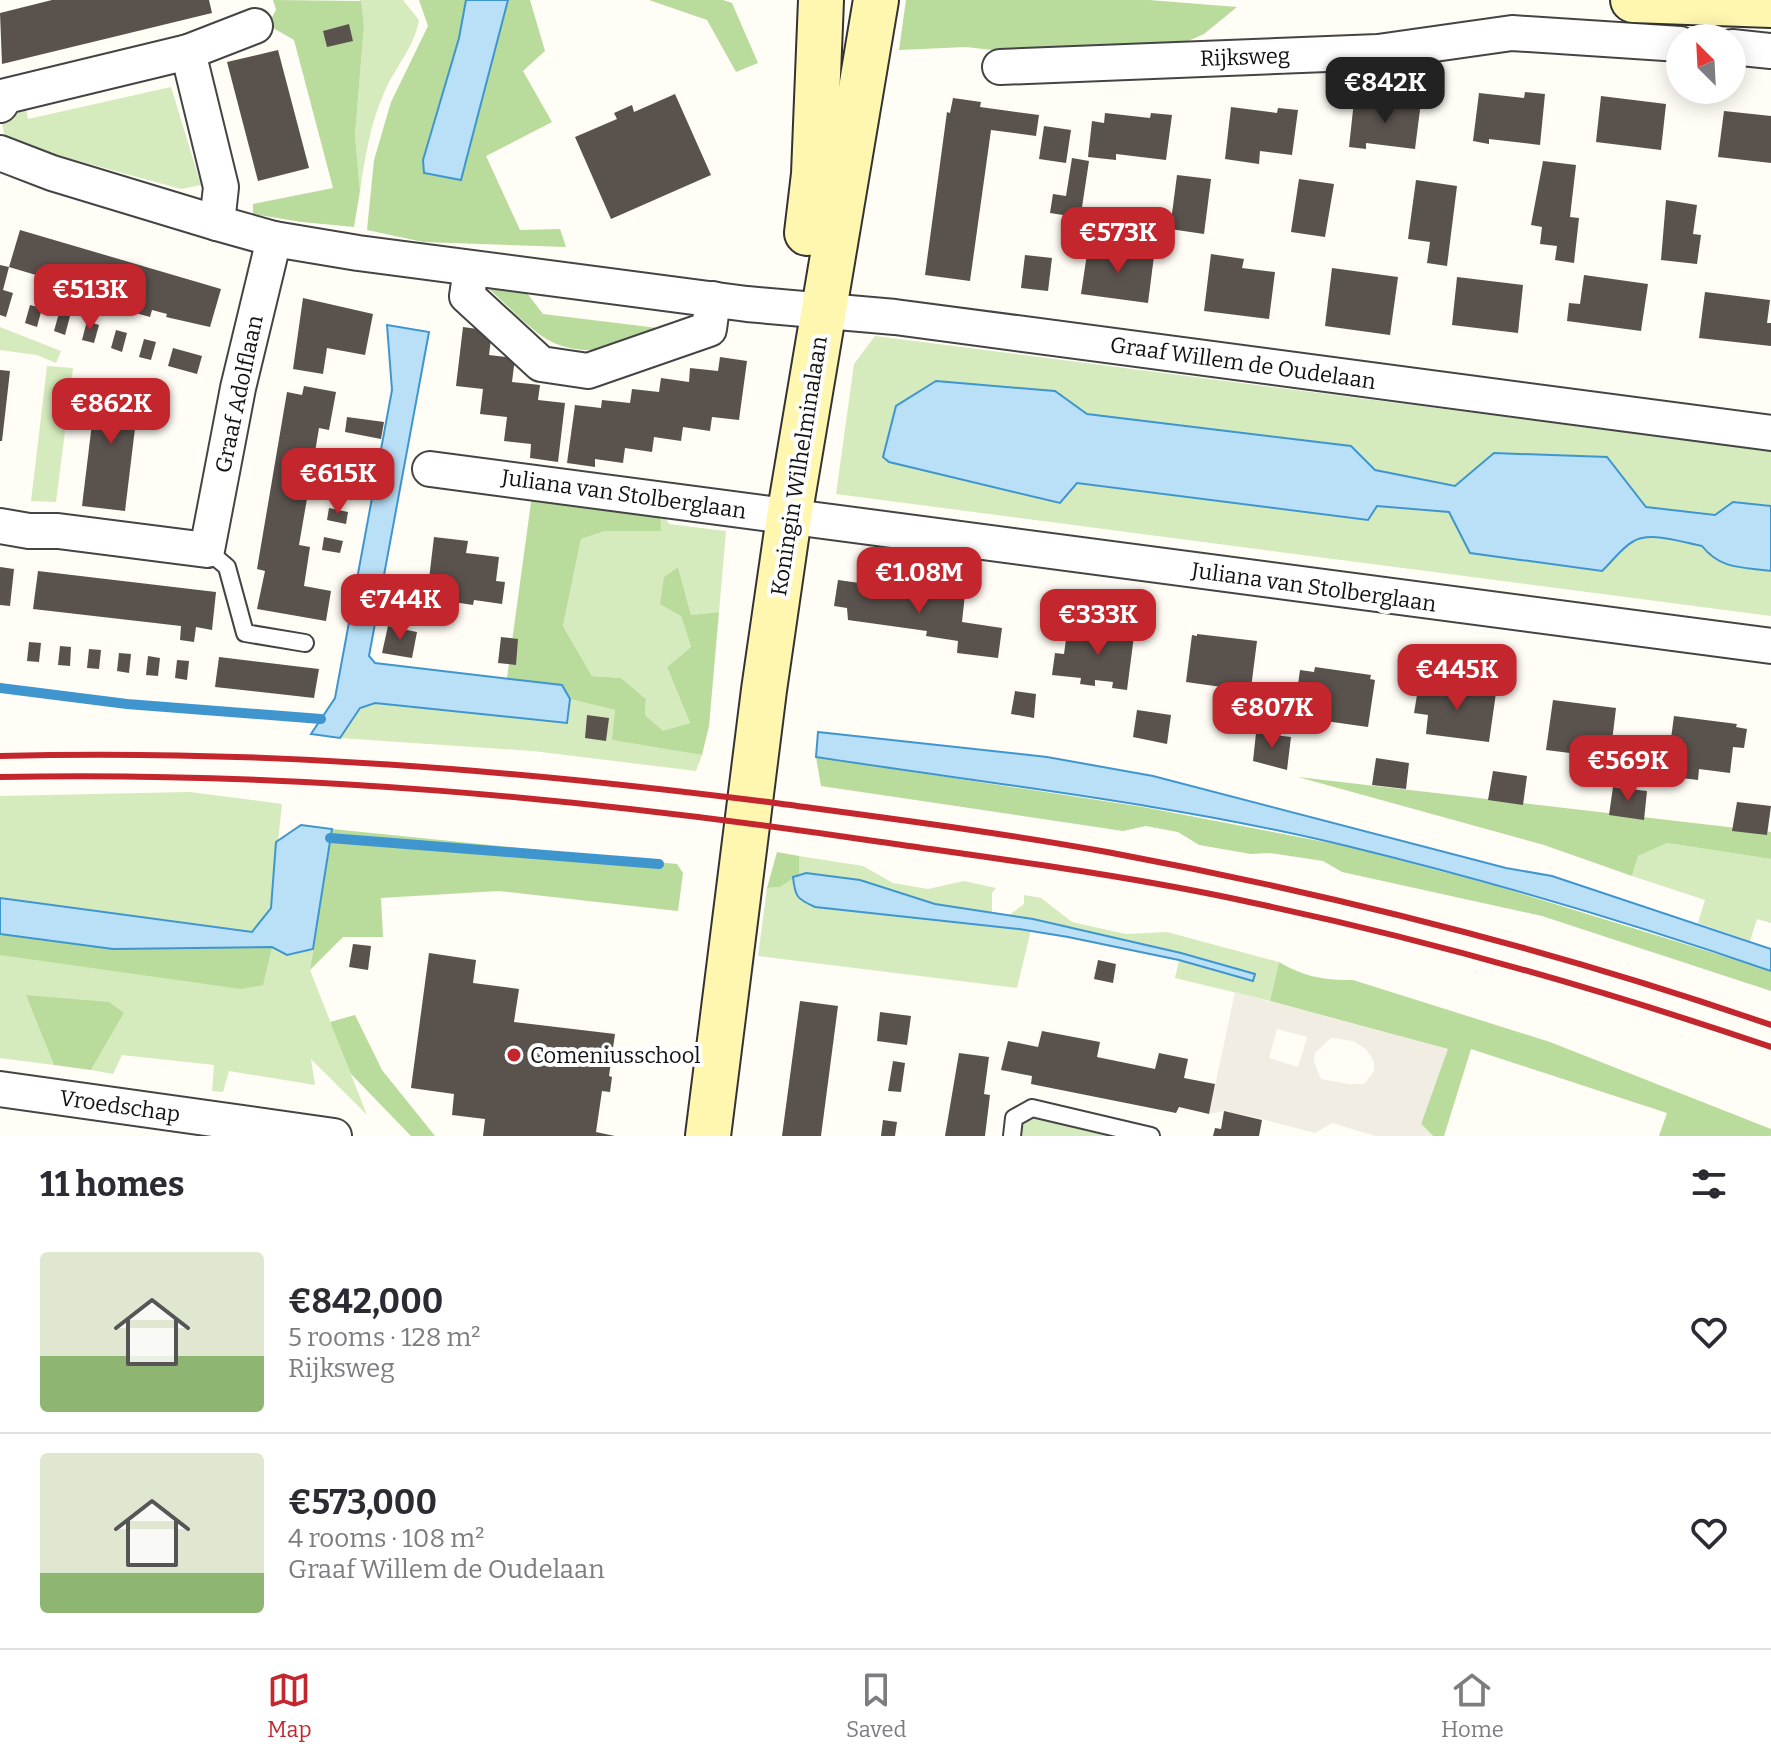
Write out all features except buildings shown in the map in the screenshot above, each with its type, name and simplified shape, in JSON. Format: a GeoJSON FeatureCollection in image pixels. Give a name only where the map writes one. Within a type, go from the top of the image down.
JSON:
{"type":"FeatureCollection","features":[{"type":"Feature","properties":{"kind":"main road","name":"Koningin Wilhelminalaan"},"geometry":{"type":"LineString","coordinates":[[810,309],[821,0]]}},
{"type":"Feature","properties":{"kind":"main road","name":"Koningin Wilhelminalaan"},"geometry":{"type":"LineString","coordinates":[[723,934],[747,811],[778,515],[810,309],[876,0]]}},
{"type":"Feature","properties":{"kind":"main road"},"geometry":{"type":"LineString","coordinates":[[1633,0],[1771,5]]}},
{"type":"Feature","properties":{"kind":"main road"},"geometry":{"type":"LineString","coordinates":[[688,1136],[723,934]]}},
{"type":"Feature","properties":{"kind":"main road"},"geometry":{"type":"LineString","coordinates":[[708,1136],[723,934]]}},
{"type":"Feature","properties":{"kind":"street"},"geometry":{"type":"LineString","coordinates":[[0,105],[6,96],[188,52],[255,26]]}},
{"type":"Feature","properties":{"kind":"street","name":"Rijksweg"},"geometry":{"type":"LineString","coordinates":[[1000,67],[1378,52],[1512,33],[1666,43]]}},
{"type":"Feature","properties":{"kind":"street"},"geometry":{"type":"LineString","coordinates":[[1746,48],[1771,51]]}},
{"type":"Feature","properties":{"kind":"street"},"geometry":{"type":"LineString","coordinates":[[188,52],[221,187],[217,223]]}},
{"type":"Feature","properties":{"kind":"street","name":"Graaf Willem de Oudelaan"},"geometry":{"type":"LineString","coordinates":[[0,153],[52,173],[274,239],[471,269],[927,321],[1771,433]]}},
{"type":"Feature","properties":{"kind":"street","name":"Graaf Adolflaan"},"geometry":{"type":"LineString","coordinates":[[207,550],[238,388],[274,239]]}},
{"type":"Feature","properties":{"kind":"street"},"geometry":{"type":"LineString","coordinates":[[471,269],[467,296],[541,364],[588,371],[709,329],[713,299]]}},
{"type":"Feature","properties":{"kind":"street","name":"Juliana van Stolberglaan"},"geometry":{"type":"LineString","coordinates":[[430,469],[1771,646]]}},
{"type":"Feature","properties":{"kind":"street"},"geometry":{"type":"LineString","coordinates":[[0,526],[207,550]]}},
{"type":"Feature","properties":{"kind":"street","name":"Vroedschap"},"geometry":{"type":"LineString","coordinates":[[0,1089],[334,1136]]}},
{"type":"Feature","properties":{"kind":"lane"},"geometry":{"type":"LineString","coordinates":[[207,550],[227,567],[245,633],[305,643]]}},
{"type":"Feature","properties":{"kind":"lane"},"geometry":{"type":"LineString","coordinates":[[1012,1136],[1014,1118],[1032,1108],[1151,1136]]}},
{"type":"Feature","properties":{"kind":"green space"},"geometry":{"type":"Polygon","coordinates":[[[273,0],[361,1],[364,26],[355,135],[360,191],[354,227],[253,214],[253,204],[333,188],[294,40],[268,25],[276,10],[273,0]]]}},
{"type":"Feature","properties":{"kind":"green space"},"geometry":{"type":"Polygon","coordinates":[[[360,0],[403,0],[419,20],[413,39],[379,105],[360,191],[355,135],[364,26],[360,0]]]}},
{"type":"Feature","properties":{"kind":"green space"},"geometry":{"type":"Polygon","coordinates":[[[419,0],[466,0],[459,38],[461,180],[508,0],[530,0],[545,51],[523,71],[552,122],[486,156],[520,230],[560,229],[566,247],[423,242],[367,230],[374,160],[391,102],[428,26],[419,0]]]}},
{"type":"Feature","properties":{"kind":"green space"},"geometry":{"type":"Polygon","coordinates":[[[649,0],[723,0],[732,3],[758,63],[736,72],[707,20],[649,0]]]}},
{"type":"Feature","properties":{"kind":"green space"},"geometry":{"type":"Polygon","coordinates":[[[906,0],[1149,0],[1237,7],[1204,34],[1165,51],[1036,55],[966,47],[899,50],[906,0]]]}},
{"type":"Feature","properties":{"kind":"green space"},"geometry":{"type":"Polygon","coordinates":[[[171,87],[201,185],[181,189],[6,141],[0,116],[25,103],[28,119],[171,87]]]}},
{"type":"Feature","properties":{"kind":"green space"},"geometry":{"type":"Polygon","coordinates":[[[489,289],[527,293],[543,314],[674,330],[613,348],[582,350],[567,347],[537,332],[489,289]]]}},
{"type":"Feature","properties":{"kind":"green space"},"geometry":{"type":"Polygon","coordinates":[[[0,327],[61,351],[56,363],[37,355],[0,350],[0,327]]]}},
{"type":"Feature","properties":{"kind":"green space"},"geometry":{"type":"Polygon","coordinates":[[[875,336],[1771,451],[1771,506],[1733,502],[1715,515],[1646,507],[1607,457],[1494,453],[1455,486],[1375,470],[1350,446],[1087,414],[1055,391],[936,381],[896,406],[1077,483],[1368,520],[1377,506],[1450,512],[1470,553],[1602,571],[1621,551],[1641,538],[1659,537],[1703,547],[1725,563],[1771,571],[1771,616],[836,494],[854,364],[875,336]]]}},
{"type":"Feature","properties":{"kind":"green space"},"geometry":{"type":"Polygon","coordinates":[[[47,366],[73,368],[56,502],[31,501],[47,366]]]}},
{"type":"Feature","properties":{"kind":"green space"},"geometry":{"type":"Polygon","coordinates":[[[532,495],[660,507],[661,531],[605,531],[581,539],[563,626],[592,676],[621,678],[646,699],[645,715],[663,731],[690,723],[667,667],[691,647],[681,616],[660,604],[664,577],[678,567],[691,615],[719,612],[709,726],[702,755],[612,740],[615,710],[570,699],[562,685],[507,678],[532,495]]]}},
{"type":"Feature","properties":{"kind":"green space"},"geometry":{"type":"Polygon","coordinates":[[[660,507],[669,524],[726,531],[719,612],[691,615],[678,567],[664,577],[691,647],[667,667],[690,723],[663,732],[645,715],[646,699],[621,678],[592,676],[563,626],[581,539],[605,531],[660,531],[660,507]]]}},
{"type":"Feature","properties":{"kind":"green space"},"geometry":{"type":"Polygon","coordinates":[[[570,699],[615,710],[613,740],[702,755],[696,771],[533,751],[340,738],[360,708],[375,703],[566,723],[570,699]]]}},
{"type":"Feature","properties":{"kind":"green space"},"geometry":{"type":"Polygon","coordinates":[[[816,757],[1143,807],[1346,846],[1500,887],[1771,971],[1771,991],[1542,916],[1342,872],[1323,861],[1199,845],[1178,832],[1146,826],[1123,831],[821,786],[816,757]]]}},
{"type":"Feature","properties":{"kind":"green space"},"geometry":{"type":"Polygon","coordinates":[[[1298,777],[1771,832],[1771,859],[1667,843],[1638,856],[1632,876],[1544,845],[1298,777]]]}},
{"type":"Feature","properties":{"kind":"green space"},"geometry":{"type":"Polygon","coordinates":[[[190,792],[282,804],[271,908],[252,932],[0,898],[0,796],[190,792]]]}},
{"type":"Feature","properties":{"kind":"green space"},"geometry":{"type":"Polygon","coordinates":[[[332,829],[677,864],[683,873],[678,911],[498,891],[381,898],[383,937],[343,937],[310,970],[332,829]]]}},
{"type":"Feature","properties":{"kind":"green space"},"geometry":{"type":"Polygon","coordinates":[[[1667,843],[1771,859],[1771,923],[1757,919],[1750,941],[1698,923],[1705,900],[1632,876],[1638,856],[1667,843]]]}},
{"type":"Feature","properties":{"kind":"green space"},"geometry":{"type":"Polygon","coordinates":[[[777,852],[799,856],[799,874],[780,887],[767,888],[777,852]]]}},
{"type":"Feature","properties":{"kind":"green space"},"geometry":{"type":"Polygon","coordinates":[[[799,856],[863,866],[893,883],[928,889],[964,881],[996,888],[992,893],[992,913],[935,904],[860,880],[799,874],[799,856]]]}},
{"type":"Feature","properties":{"kind":"green space"},"geometry":{"type":"Polygon","coordinates":[[[793,877],[794,889],[815,907],[1031,930],[1017,988],[758,956],[767,888],[780,887],[793,877]]]}},
{"type":"Feature","properties":{"kind":"green space"},"geometry":{"type":"Polygon","coordinates":[[[1024,895],[1041,898],[1072,922],[1126,934],[1167,932],[1279,962],[1270,1001],[1175,978],[1179,960],[1252,981],[1254,974],[1181,953],[1009,915],[1024,904],[1024,895]]]}},
{"type":"Feature","properties":{"kind":"green space"},"geometry":{"type":"Polygon","coordinates":[[[0,934],[113,949],[272,947],[287,955],[313,949],[310,970],[367,1115],[311,1059],[315,1085],[229,1071],[223,1092],[212,1091],[214,1065],[122,1055],[113,1074],[91,1070],[124,1013],[27,996],[54,1065],[0,1058],[0,934]]]}},
{"type":"Feature","properties":{"kind":"green space"},"geometry":{"type":"Polygon","coordinates":[[[0,934],[113,949],[272,947],[263,985],[241,989],[0,955],[0,934]]]}},
{"type":"Feature","properties":{"kind":"green space"},"geometry":{"type":"Polygon","coordinates":[[[1279,962],[1305,974],[1333,980],[1353,980],[1550,1042],[1771,1129],[1771,1136],[1659,1136],[1667,1113],[1471,1049],[1444,1136],[1433,1136],[1421,1124],[1447,1049],[1270,1001],[1279,962]]]}},
{"type":"Feature","properties":{"kind":"green space"},"geometry":{"type":"Polygon","coordinates":[[[26,995],[109,1002],[124,1013],[91,1070],[54,1065],[26,995]]]}},
{"type":"Feature","properties":{"kind":"green space"},"geometry":{"type":"Polygon","coordinates":[[[355,1015],[382,1070],[435,1136],[411,1136],[351,1074],[330,1022],[355,1015]]]}},
{"type":"Feature","properties":{"kind":"green space"},"geometry":{"type":"Polygon","coordinates":[[[1037,1117],[1130,1136],[1018,1136],[1023,1123],[1037,1117]]]}},
{"type":"Feature","properties":{"kind":"shaded area"},"geometry":{"type":"Polygon","coordinates":[[[1235,992],[1448,1049],[1421,1124],[1433,1136],[1375,1136],[1332,1123],[1315,1133],[1224,1111],[1209,1114],[1235,992]],[[1277,1029],[1269,1058],[1298,1067],[1307,1037],[1277,1029]],[[1331,1038],[1315,1053],[1314,1062],[1321,1079],[1364,1084],[1374,1071],[1374,1062],[1366,1049],[1353,1041],[1331,1038]]]}},
{"type":"Feature","properties":{"kind":"water"},"geometry":{"type":"Polygon","coordinates":[[[466,0],[508,0],[461,180],[424,173],[423,160],[459,38],[466,0]]]}},
{"type":"Feature","properties":{"kind":"water"},"geometry":{"type":"Polygon","coordinates":[[[387,325],[429,332],[369,656],[375,663],[562,685],[570,699],[567,723],[375,703],[360,708],[340,738],[311,734],[335,698],[392,390],[387,325]]]}},
{"type":"Feature","properties":{"kind":"water"},"geometry":{"type":"Polygon","coordinates":[[[936,381],[1055,391],[1087,414],[1351,446],[1375,470],[1455,486],[1494,453],[1607,457],[1646,507],[1715,515],[1733,502],[1771,506],[1771,571],[1725,563],[1702,546],[1650,537],[1630,544],[1602,571],[1470,553],[1449,512],[1377,506],[1368,520],[1077,483],[1060,503],[889,462],[883,457],[896,406],[936,381]]]}},
{"type":"Feature","properties":{"kind":"water"},"geometry":{"type":"Polygon","coordinates":[[[818,732],[1047,757],[1153,776],[1506,868],[1552,876],[1771,949],[1771,971],[1507,888],[1282,831],[1083,796],[816,757],[818,732]]]}},
{"type":"Feature","properties":{"kind":"water"},"geometry":{"type":"Polygon","coordinates":[[[301,825],[332,829],[313,949],[287,955],[272,947],[113,949],[0,934],[0,898],[252,932],[271,908],[276,842],[301,825]]]}},
{"type":"Feature","properties":{"kind":"water"},"geometry":{"type":"Polygon","coordinates":[[[806,873],[860,880],[935,904],[1033,919],[1181,953],[1255,974],[1253,981],[1179,960],[1019,929],[815,907],[801,899],[795,889],[793,877],[806,873]]]}},
{"type":"Feature","properties":{"kind":"waterway"},"geometry":{"type":"LineString","coordinates":[[0,688],[127,704],[321,719]]}},
{"type":"Feature","properties":{"kind":"waterway"},"geometry":{"type":"LineString","coordinates":[[330,838],[659,864]]}},
{"type":"Feature","properties":{"kind":"railway"},"geometry":{"type":"LineString","coordinates":[[0,756],[195,756],[389,764],[678,791],[983,832],[1191,868],[1359,905],[1525,948],[1771,1025]]}},
{"type":"Feature","properties":{"kind":"railway"},"geometry":{"type":"LineString","coordinates":[[0,777],[219,778],[547,800],[765,826],[1062,868],[1202,892],[1381,932],[1577,985],[1771,1047]]}},
{"type":"Feature","properties":{"kind":"place","name":"Comeniusschool"},"geometry":{"type":"Point","coordinates":[514,1055]}}]}
